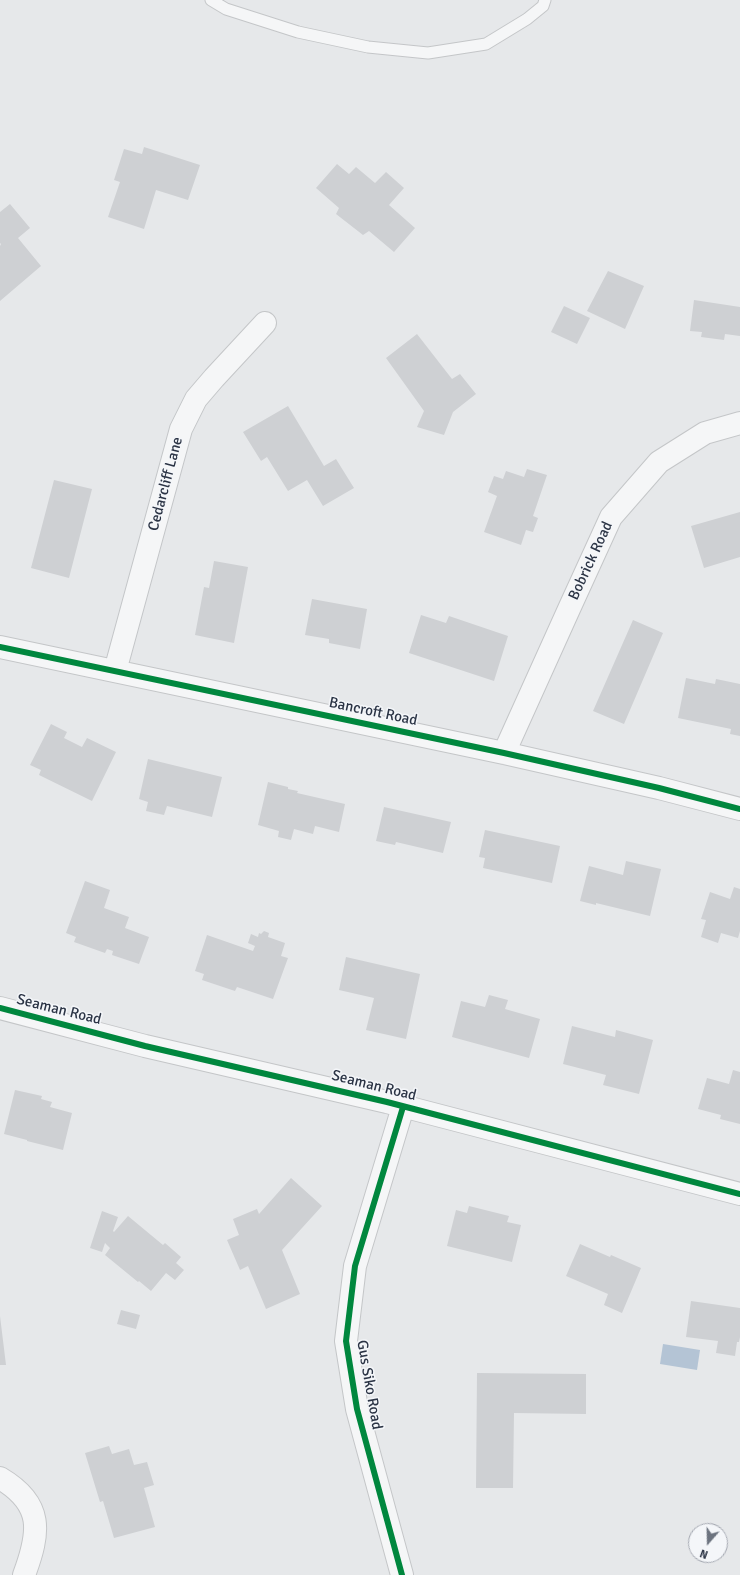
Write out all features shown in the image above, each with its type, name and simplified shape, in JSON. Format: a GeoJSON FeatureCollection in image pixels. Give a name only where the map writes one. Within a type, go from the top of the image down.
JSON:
{"type":"FeatureCollection","features":[{"type":"Feature","properties":{"kind":"street","name":"Cedarcliff Lane"},"geometry":{"type":"LineString","coordinates":[[115,671],[181,429],[196,399],[265,323]]}},
{"type":"Feature","properties":{"kind":"street","name":"Bobrick Road"},"geometry":{"type":"LineString","coordinates":[[504,753],[611,517],[659,462],[705,433],[740,423]]}},
{"type":"Feature","properties":{"kind":"street","name":"Bancroft Road"},"geometry":{"type":"LineString","coordinates":[[0,647],[504,753],[659,788],[740,809]]}},
{"type":"Feature","properties":{"kind":"street","name":"Seaman Road"},"geometry":{"type":"LineString","coordinates":[[0,1008],[145,1046],[403,1107],[740,1194]]}},
{"type":"Feature","properties":{"kind":"street","name":"Gus Siko Road"},"geometry":{"type":"LineString","coordinates":[[402,1575],[357,1409],[346,1341],[355,1266],[403,1107]]}},
{"type":"Feature","properties":{"kind":"street"},"geometry":{"type":"LineString","coordinates":[[0,1478],[14,1487],[30,1505],[36,1528],[29,1561],[24,1575]]}},
{"type":"Feature","properties":{"kind":"lane"},"geometry":{"type":"LineString","coordinates":[[211,0],[226,9],[298,32],[368,47],[428,53],[486,44],[527,19],[543,6],[545,0]]}},
{"type":"Feature","properties":{"kind":"water"},"geometry":{"type":"Polygon","coordinates":[[[663,1344],[700,1350],[697,1370],[660,1364],[663,1344]]]}},
{"type":"Feature","properties":{"kind":"building"},"geometry":{"type":"Polygon","coordinates":[[[144,147],[200,165],[188,200],[156,190],[144,229],[108,217],[120,182],[114,180],[124,149],[142,154],[144,147]]]}},
{"type":"Feature","properties":{"kind":"building"},"geometry":{"type":"Polygon","coordinates":[[[337,164],[349,174],[356,167],[375,183],[386,172],[404,188],[389,205],[415,228],[394,252],[369,231],[363,235],[336,214],[339,208],[316,188],[337,164]]]}},
{"type":"Feature","properties":{"kind":"building"},"geometry":{"type":"Polygon","coordinates":[[[10,204],[30,228],[18,238],[41,266],[0,301],[0,212],[10,204]]]}},
{"type":"Feature","properties":{"kind":"building"},"geometry":{"type":"Polygon","coordinates":[[[608,271],[644,286],[625,329],[587,311],[608,271]]]}},
{"type":"Feature","properties":{"kind":"building"},"geometry":{"type":"Polygon","coordinates":[[[694,300],[740,307],[740,336],[725,334],[724,340],[701,337],[702,332],[690,331],[694,300]]]}},
{"type":"Feature","properties":{"kind":"building"},"geometry":{"type":"Polygon","coordinates":[[[564,306],[590,318],[577,344],[551,332],[564,306]]]}},
{"type":"Feature","properties":{"kind":"building"},"geometry":{"type":"Polygon","coordinates":[[[417,334],[452,379],[460,374],[476,394],[453,412],[444,435],[417,427],[424,411],[386,358],[417,334]]]}},
{"type":"Feature","properties":{"kind":"building"},"geometry":{"type":"Polygon","coordinates":[[[288,406],[324,466],[336,459],[354,488],[323,506],[307,480],[288,491],[267,457],[261,461],[243,432],[288,406]]]}},
{"type":"Feature","properties":{"kind":"building"},"geometry":{"type":"Polygon","coordinates":[[[527,469],[547,475],[533,516],[538,518],[533,532],[526,530],[521,545],[484,532],[497,496],[488,492],[494,476],[503,479],[506,471],[524,477],[527,469]]]}},
{"type":"Feature","properties":{"kind":"building"},"geometry":{"type":"Polygon","coordinates":[[[54,480],[92,489],[69,578],[31,568],[54,480]]]}},
{"type":"Feature","properties":{"kind":"building"},"geometry":{"type":"Polygon","coordinates":[[[740,512],[740,557],[704,568],[691,526],[740,512]]]}},
{"type":"Feature","properties":{"kind":"building"},"geometry":{"type":"Polygon","coordinates":[[[214,561],[248,567],[234,643],[195,635],[204,587],[209,588],[214,561]]]}},
{"type":"Feature","properties":{"kind":"building"},"geometry":{"type":"Polygon","coordinates":[[[312,599],[367,609],[360,649],[329,643],[329,639],[305,635],[312,599]]]}},
{"type":"Feature","properties":{"kind":"building"},"geometry":{"type":"Polygon","coordinates":[[[421,615],[446,623],[449,616],[508,636],[494,681],[409,653],[421,615]]]}},
{"type":"Feature","properties":{"kind":"building"},"geometry":{"type":"Polygon","coordinates":[[[633,620],[663,633],[624,724],[593,711],[633,620]]]}},
{"type":"Feature","properties":{"kind":"building"},"geometry":{"type":"Polygon","coordinates":[[[686,678],[715,684],[716,679],[740,684],[740,736],[730,734],[731,729],[678,718],[686,678]]]}},
{"type":"Feature","properties":{"kind":"building"},"geometry":{"type":"Polygon","coordinates":[[[51,724],[67,732],[64,738],[82,747],[87,738],[116,752],[92,801],[39,775],[41,770],[30,765],[51,724]]]}},
{"type":"Feature","properties":{"kind":"building"},"geometry":{"type":"Polygon","coordinates":[[[148,759],[222,777],[212,817],[167,806],[164,815],[146,811],[148,802],[139,799],[148,759]]]}},
{"type":"Feature","properties":{"kind":"building"},"geometry":{"type":"Polygon","coordinates":[[[268,782],[288,787],[288,789],[298,791],[297,793],[345,804],[339,832],[315,826],[313,834],[294,829],[291,840],[278,837],[279,831],[258,825],[268,782]]]}},
{"type":"Feature","properties":{"kind":"building"},"geometry":{"type":"Polygon","coordinates":[[[384,807],[451,822],[443,853],[396,842],[395,845],[376,841],[384,807]]]}},
{"type":"Feature","properties":{"kind":"building"},"geometry":{"type":"Polygon","coordinates":[[[485,830],[560,846],[552,883],[483,868],[485,858],[479,857],[485,830]]]}},
{"type":"Feature","properties":{"kind":"building"},"geometry":{"type":"Polygon","coordinates":[[[626,861],[661,869],[650,916],[596,903],[596,905],[580,901],[589,866],[623,875],[626,861]]]}},
{"type":"Feature","properties":{"kind":"building"},"geometry":{"type":"Polygon","coordinates":[[[85,881],[110,890],[104,908],[129,917],[125,928],[149,937],[139,964],[112,955],[113,951],[107,949],[105,953],[74,942],[76,937],[66,933],[85,881]]]}},
{"type":"Feature","properties":{"kind":"building"},"geometry":{"type":"Polygon","coordinates":[[[734,887],[740,889],[740,931],[738,938],[721,933],[718,943],[701,937],[706,920],[701,919],[710,892],[730,899],[734,887]]]}},
{"type":"Feature","properties":{"kind":"building"},"geometry":{"type":"Polygon","coordinates":[[[264,931],[269,933],[268,937],[285,943],[281,956],[288,958],[273,999],[237,987],[235,991],[202,980],[204,974],[195,971],[207,935],[253,951],[255,946],[248,943],[251,934],[258,937],[259,933],[261,934],[264,931]]]}},
{"type":"Feature","properties":{"kind":"building"},"geometry":{"type":"Polygon","coordinates":[[[346,957],[420,974],[406,1039],[366,1030],[374,998],[339,990],[346,957]]]}},
{"type":"Feature","properties":{"kind":"building"},"geometry":{"type":"Polygon","coordinates":[[[489,995],[508,1000],[505,1009],[540,1019],[529,1058],[452,1037],[461,1001],[485,1007],[489,995]]]}},
{"type":"Feature","properties":{"kind":"building"},"geometry":{"type":"Polygon","coordinates":[[[572,1026],[615,1037],[616,1030],[653,1040],[639,1094],[603,1085],[606,1075],[563,1064],[572,1026]]]}},
{"type":"Feature","properties":{"kind":"building"},"geometry":{"type":"Polygon","coordinates":[[[733,1070],[740,1072],[740,1124],[720,1119],[721,1115],[698,1109],[707,1078],[729,1084],[733,1070]]]}},
{"type":"Feature","properties":{"kind":"building"},"geometry":{"type":"Polygon","coordinates":[[[15,1090],[42,1096],[41,1099],[52,1102],[50,1107],[72,1113],[63,1150],[4,1134],[15,1090]]]}},
{"type":"Feature","properties":{"kind":"building"},"geometry":{"type":"Polygon","coordinates":[[[291,1178],[322,1206],[282,1250],[300,1294],[266,1309],[248,1266],[240,1270],[227,1240],[239,1235],[233,1219],[257,1209],[259,1214],[291,1178]]]}},
{"type":"Feature","properties":{"kind":"building"},"geometry":{"type":"Polygon","coordinates":[[[469,1206],[509,1216],[507,1222],[521,1225],[512,1262],[447,1246],[456,1210],[467,1213],[469,1206]]]}},
{"type":"Feature","properties":{"kind":"building"},"geometry":{"type":"Polygon","coordinates":[[[102,1211],[118,1217],[113,1231],[114,1232],[128,1216],[163,1245],[165,1243],[181,1257],[176,1263],[184,1270],[175,1280],[166,1273],[151,1291],[105,1255],[110,1248],[105,1243],[102,1252],[90,1248],[102,1211]]]}},
{"type":"Feature","properties":{"kind":"building"},"geometry":{"type":"Polygon","coordinates":[[[580,1244],[641,1268],[622,1313],[604,1305],[608,1294],[566,1276],[580,1244]]]}},
{"type":"Feature","properties":{"kind":"building"},"geometry":{"type":"Polygon","coordinates":[[[691,1301],[740,1308],[740,1337],[739,1342],[737,1342],[735,1356],[716,1353],[718,1341],[686,1337],[691,1301]]]}},
{"type":"Feature","properties":{"kind":"building"},"geometry":{"type":"Polygon","coordinates":[[[121,1310],[140,1315],[136,1329],[117,1324],[121,1310]]]}},
{"type":"Feature","properties":{"kind":"building"},"geometry":{"type":"Polygon","coordinates":[[[0,1316],[6,1365],[0,1365],[0,1316]]]}},
{"type":"Feature","properties":{"kind":"building"},"geometry":{"type":"Polygon","coordinates":[[[477,1373],[586,1374],[586,1414],[514,1413],[513,1488],[476,1488],[477,1373]]]}},
{"type":"Feature","properties":{"kind":"building"},"geometry":{"type":"Polygon","coordinates":[[[109,1446],[112,1454],[129,1449],[134,1465],[147,1462],[154,1485],[144,1488],[155,1527],[114,1538],[103,1501],[100,1502],[85,1453],[109,1446]]]}},
{"type":"Feature","properties":{"kind":"cycle path"},"geometry":{"type":"LineString","coordinates":[[0,647],[504,753],[659,788],[740,809]]}},
{"type":"Feature","properties":{"kind":"cycle path"},"geometry":{"type":"LineString","coordinates":[[0,1008],[145,1046],[387,1102],[740,1194]]}},
{"type":"Feature","properties":{"kind":"cycle path"},"geometry":{"type":"LineString","coordinates":[[402,1575],[357,1409],[346,1341],[355,1266],[403,1107]]}}]}
